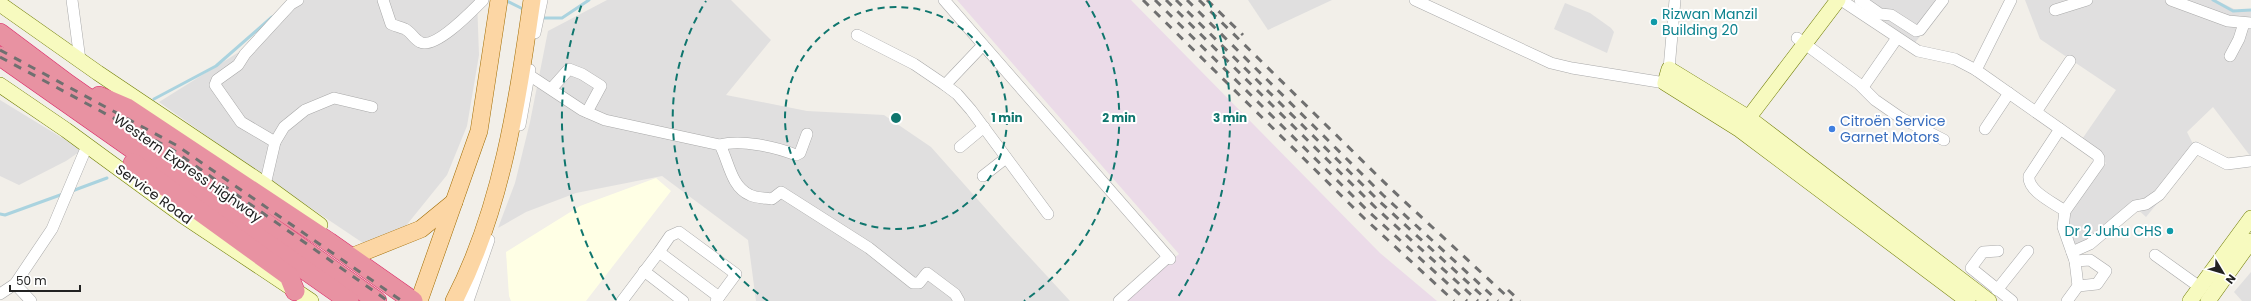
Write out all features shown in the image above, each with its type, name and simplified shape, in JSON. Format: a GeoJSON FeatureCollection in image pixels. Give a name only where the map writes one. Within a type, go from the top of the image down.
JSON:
{"type":"FeatureCollection","features":[{"type":"Feature","properties":{"kind":"highway","name":"Western Express Highway"},"geometry":{"type":"LineString","coordinates":[[0,33],[64,90],[224,202],[377,301]]}},
{"type":"Feature","properties":{"kind":"highway","name":"Western Express Highway"},"geometry":{"type":"LineString","coordinates":[[0,56],[64,90]]}},
{"type":"Feature","properties":{"kind":"highway"},"geometry":{"type":"LineString","coordinates":[[64,90],[127,108],[309,223],[329,237],[351,257],[413,301]]}},
{"type":"Feature","properties":{"kind":"highway"},"geometry":{"type":"LineString","coordinates":[[64,90],[80,123],[163,186],[289,276],[303,296]]}},
{"type":"Feature","properties":{"kind":"highway","name":"Western Express Highway"},"geometry":{"type":"LineString","coordinates":[[224,202],[349,301]]}},
{"type":"Feature","properties":{"kind":"main road"},"geometry":{"type":"LineString","coordinates":[[419,301],[455,202],[481,120],[499,0]]}},
{"type":"Feature","properties":{"kind":"main road"},"geometry":{"type":"LineString","coordinates":[[454,301],[476,251],[497,192],[517,112],[532,0]]}},
{"type":"Feature","properties":{"kind":"main road"},"geometry":{"type":"LineString","coordinates":[[351,257],[421,229],[455,202]]}},
{"type":"Feature","properties":{"kind":"street"},"geometry":{"type":"LineString","coordinates":[[72,0],[80,60]]}},
{"type":"Feature","properties":{"kind":"street"},"geometry":{"type":"LineString","coordinates":[[275,142],[240,122],[215,85],[217,80],[238,65],[245,54],[291,4],[298,0]]}},
{"type":"Feature","properties":{"kind":"street"},"geometry":{"type":"LineString","coordinates":[[383,0],[391,24],[406,30],[420,42],[428,43],[450,30],[483,0]]}},
{"type":"Feature","properties":{"kind":"street"},"geometry":{"type":"LineString","coordinates":[[468,301],[509,170],[517,112],[529,74],[542,0]]}},
{"type":"Feature","properties":{"kind":"street"},"geometry":{"type":"LineString","coordinates":[[944,0],[1169,258],[1118,301]]}},
{"type":"Feature","properties":{"kind":"street"},"geometry":{"type":"LineString","coordinates":[[1415,0],[1551,63],[1572,68],[1667,76],[1740,121],[1993,295],[2012,301]]}},
{"type":"Feature","properties":{"kind":"street"},"geometry":{"type":"LineString","coordinates":[[1667,76],[1675,0]]}},
{"type":"Feature","properties":{"kind":"street"},"geometry":{"type":"LineString","coordinates":[[1740,121],[1801,40],[1826,0]]}},
{"type":"Feature","properties":{"kind":"street"},"geometry":{"type":"LineString","coordinates":[[1801,40],[1838,0]]}},
{"type":"Feature","properties":{"kind":"street"},"geometry":{"type":"LineString","coordinates":[[1841,0],[1918,51],[1955,59],[1976,70],[2099,158],[2099,163],[2065,211],[2063,227],[2074,256],[2078,286]]}},
{"type":"Feature","properties":{"kind":"street"},"geometry":{"type":"LineString","coordinates":[[1860,0],[1880,14],[1891,15],[1916,31],[1920,30],[1943,0]]}},
{"type":"Feature","properties":{"kind":"street"},"geometry":{"type":"LineString","coordinates":[[1976,70],[2011,0]]}},
{"type":"Feature","properties":{"kind":"street"},"geometry":{"type":"LineString","coordinates":[[2055,10],[2087,0]]}},
{"type":"Feature","properties":{"kind":"street"},"geometry":{"type":"LineString","coordinates":[[2171,0],[2228,21],[2247,23],[2230,56]]}},
{"type":"Feature","properties":{"kind":"street"},"geometry":{"type":"LineString","coordinates":[[0,4],[265,185],[309,223]]}},
{"type":"Feature","properties":{"kind":"street"},"geometry":{"type":"LineString","coordinates":[[857,35],[914,64],[958,94],[1048,214]]}},
{"type":"Feature","properties":{"kind":"street"},"geometry":{"type":"LineString","coordinates":[[1863,87],[1897,38]]}},
{"type":"Feature","properties":{"kind":"street"},"geometry":{"type":"LineString","coordinates":[[1801,40],[1863,87],[1873,98],[1901,118],[1944,140]]}},
{"type":"Feature","properties":{"kind":"street"},"geometry":{"type":"LineString","coordinates":[[945,84],[983,45]]}},
{"type":"Feature","properties":{"kind":"street"},"geometry":{"type":"LineString","coordinates":[[2036,112],[2070,61]]}},
{"type":"Feature","properties":{"kind":"street"},"geometry":{"type":"LineString","coordinates":[[552,88],[566,70],[569,69],[582,74],[601,86],[587,112]]}},
{"type":"Feature","properties":{"kind":"street"},"geometry":{"type":"LineString","coordinates":[[529,74],[587,112],[605,120],[720,145],[728,143],[778,148],[796,155],[800,153],[807,134]]}},
{"type":"Feature","properties":{"kind":"street","name":"Service Road"},"geometry":{"type":"LineString","coordinates":[[0,85],[182,215],[303,296]]}},
{"type":"Feature","properties":{"kind":"street"},"geometry":{"type":"LineString","coordinates":[[1984,129],[2009,93]]}},
{"type":"Feature","properties":{"kind":"street"},"geometry":{"type":"LineString","coordinates":[[265,185],[275,142],[284,127],[305,110],[334,98],[372,107]]}},
{"type":"Feature","properties":{"kind":"street"},"geometry":{"type":"LineString","coordinates":[[1740,121],[1968,301]]}},
{"type":"Feature","properties":{"kind":"street"},"geometry":{"type":"LineString","coordinates":[[960,147],[984,127]]}},
{"type":"Feature","properties":{"kind":"street"},"geometry":{"type":"LineString","coordinates":[[2060,129],[2029,176],[2028,180],[2032,188],[2065,211]]}},
{"type":"Feature","properties":{"kind":"street"},"geometry":{"type":"LineString","coordinates":[[720,145],[728,160],[734,182],[749,195],[772,199],[781,192],[869,248],[913,283],[919,283],[927,273],[955,294],[959,301]]}},
{"type":"Feature","properties":{"kind":"street"},"geometry":{"type":"LineString","coordinates":[[0,294],[15,284],[52,230],[87,146]]}},
{"type":"Feature","properties":{"kind":"street"},"geometry":{"type":"LineString","coordinates":[[2074,256],[2135,206],[2146,204],[2160,195],[2196,148],[2227,164],[2251,161]]}},
{"type":"Feature","properties":{"kind":"street"},"geometry":{"type":"LineString","coordinates":[[983,176],[1006,158]]}},
{"type":"Feature","properties":{"kind":"street"},"geometry":{"type":"LineString","coordinates":[[2211,296],[2251,218]]}},
{"type":"Feature","properties":{"kind":"street"},"geometry":{"type":"LineString","coordinates":[[622,301],[670,236],[679,232],[736,274],[717,299],[659,252]]}},
{"type":"Feature","properties":{"kind":"street"},"geometry":{"type":"LineString","coordinates":[[2190,301],[2211,296],[2249,249]]}},
{"type":"Feature","properties":{"kind":"street"},"geometry":{"type":"LineString","coordinates":[[1993,295],[1971,268],[1983,252],[1998,251]]}},
{"type":"Feature","properties":{"kind":"street"},"geometry":{"type":"LineString","coordinates":[[1993,295],[2028,251]]}},
{"type":"Feature","properties":{"kind":"street"},"geometry":{"type":"LineString","coordinates":[[2155,255],[2211,296]]}},
{"type":"Feature","properties":{"kind":"street"},"geometry":{"type":"LineString","coordinates":[[2066,301],[2078,286],[2097,284],[2106,271],[2090,260],[2074,256]]}},
{"type":"Feature","properties":{"kind":"street"},"geometry":{"type":"LineString","coordinates":[[644,271],[683,301]]}},
{"type":"Feature","properties":{"kind":"street"},"geometry":{"type":"LineString","coordinates":[[15,284],[30,301]]}},
{"type":"Feature","properties":{"kind":"shaded area"},"geometry":{"type":"Polygon","coordinates":[[[294,0],[477,0],[479,55],[467,126],[447,175],[405,227],[363,243],[266,178],[159,102],[255,42],[294,0]]]}},
{"type":"Feature","properties":{"kind":"shaded area"},"geometry":{"type":"Polygon","coordinates":[[[607,0],[731,0],[771,40],[726,95],[807,111],[884,115],[931,147],[1070,301],[756,301],[748,240],[662,176],[576,193],[526,212],[498,228],[515,183],[530,122],[548,31],[607,0]]]}},
{"type":"Feature","properties":{"kind":"shaded area"},"geometry":{"type":"Polygon","coordinates":[[[957,0],[1131,0],[1380,253],[1437,301],[1123,301],[1179,254],[957,0]]]}},
{"type":"Feature","properties":{"kind":"shaded area"},"geometry":{"type":"Polygon","coordinates":[[[1248,0],[1332,0],[1268,30],[1248,0]]]}},
{"type":"Feature","properties":{"kind":"shaded area"},"geometry":{"type":"Polygon","coordinates":[[[1857,0],[1948,0],[1914,44],[1857,0]]]}},
{"type":"Feature","properties":{"kind":"shaded area"},"geometry":{"type":"Polygon","coordinates":[[[2025,0],[2216,0],[2236,10],[2251,11],[2251,157],[2213,107],[2187,132],[2198,154],[2146,217],[2133,205],[2084,253],[2059,227],[2106,163],[2078,145],[2116,90],[2040,39],[2025,0]]]}},
{"type":"Feature","properties":{"kind":"shaded area"},"geometry":{"type":"Polygon","coordinates":[[[1565,3],[1590,13],[1611,28],[1614,32],[1607,53],[1554,29],[1565,3]]]}},
{"type":"Feature","properties":{"kind":"shaded area"},"geometry":{"type":"Polygon","coordinates":[[[0,100],[82,150],[66,161],[19,185],[0,176],[0,100]]]}},
{"type":"Feature","properties":{"kind":"shaded area"},"geometry":{"type":"Polygon","coordinates":[[[656,178],[671,191],[586,301],[511,301],[509,296],[506,252],[580,206],[656,178]]]}},
{"type":"Feature","properties":{"kind":"shaded area"},"geometry":{"type":"Polygon","coordinates":[[[2251,272],[2251,301],[2242,301],[2234,292],[2251,272]]]}},
{"type":"Feature","properties":{"kind":"waterway"},"geometry":{"type":"LineString","coordinates":[[505,0],[525,10]]}},
{"type":"Feature","properties":{"kind":"waterway"},"geometry":{"type":"LineString","coordinates":[[542,18],[562,18],[589,0]]}},
{"type":"Feature","properties":{"kind":"waterway"},"geometry":{"type":"LineString","coordinates":[[2213,0],[2233,11],[2251,10]]}},
{"type":"Feature","properties":{"kind":"waterway"},"geometry":{"type":"LineString","coordinates":[[154,99],[216,66],[272,17]]}},
{"type":"Feature","properties":{"kind":"waterway"},"geometry":{"type":"LineString","coordinates":[[72,191],[107,178]]}},
{"type":"Feature","properties":{"kind":"waterway"},"geometry":{"type":"LineString","coordinates":[[0,214],[5,215],[63,194]]}},
{"type":"Feature","properties":{"kind":"railway"},"geometry":{"type":"LineString","coordinates":[[1143,0],[1364,218],[1454,301]]}},
{"type":"Feature","properties":{"kind":"railway"},"geometry":{"type":"LineString","coordinates":[[1155,0],[1369,212],[1467,301]]}},
{"type":"Feature","properties":{"kind":"railway"},"geometry":{"type":"LineString","coordinates":[[1166,0],[1375,207],[1478,301]]}},
{"type":"Feature","properties":{"kind":"railway"},"geometry":{"type":"LineString","coordinates":[[1176,0],[1379,201],[1488,301]]}},
{"type":"Feature","properties":{"kind":"railway"},"geometry":{"type":"LineString","coordinates":[[1187,0],[1383,195],[1498,301]]}},
{"type":"Feature","properties":{"kind":"railway"},"geometry":{"type":"LineString","coordinates":[[1199,0],[1390,188],[1512,301]]}},
{"type":"Feature","properties":{"kind":"railway"},"geometry":{"type":"LineString","coordinates":[[1207,0],[1243,35]]}},
{"type":"Feature","properties":{"kind":"railway"},"geometry":{"type":"LineString","coordinates":[[0,50],[176,145],[402,301]]}},
{"type":"Feature","properties":{"kind":"railway"},"geometry":{"type":"LineString","coordinates":[[0,57],[173,150],[388,301]]}},
{"type":"Feature","properties":{"kind":"railway"},"geometry":{"type":"LineString","coordinates":[[1508,290],[1520,301]]}},
{"type":"Feature","properties":{"kind":"place","name":"Rizwan Manzil Building 20"},"geometry":{"type":"Point","coordinates":[1654,22]}},
{"type":"Feature","properties":{"kind":"place","name":"Citroën Service Garnet Motors"},"geometry":{"type":"Point","coordinates":[1832,129]}},
{"type":"Feature","properties":{"kind":"place","name":"Dr 2 Juhu CHS"},"geometry":{"type":"Point","coordinates":[2170,231]}}]}
